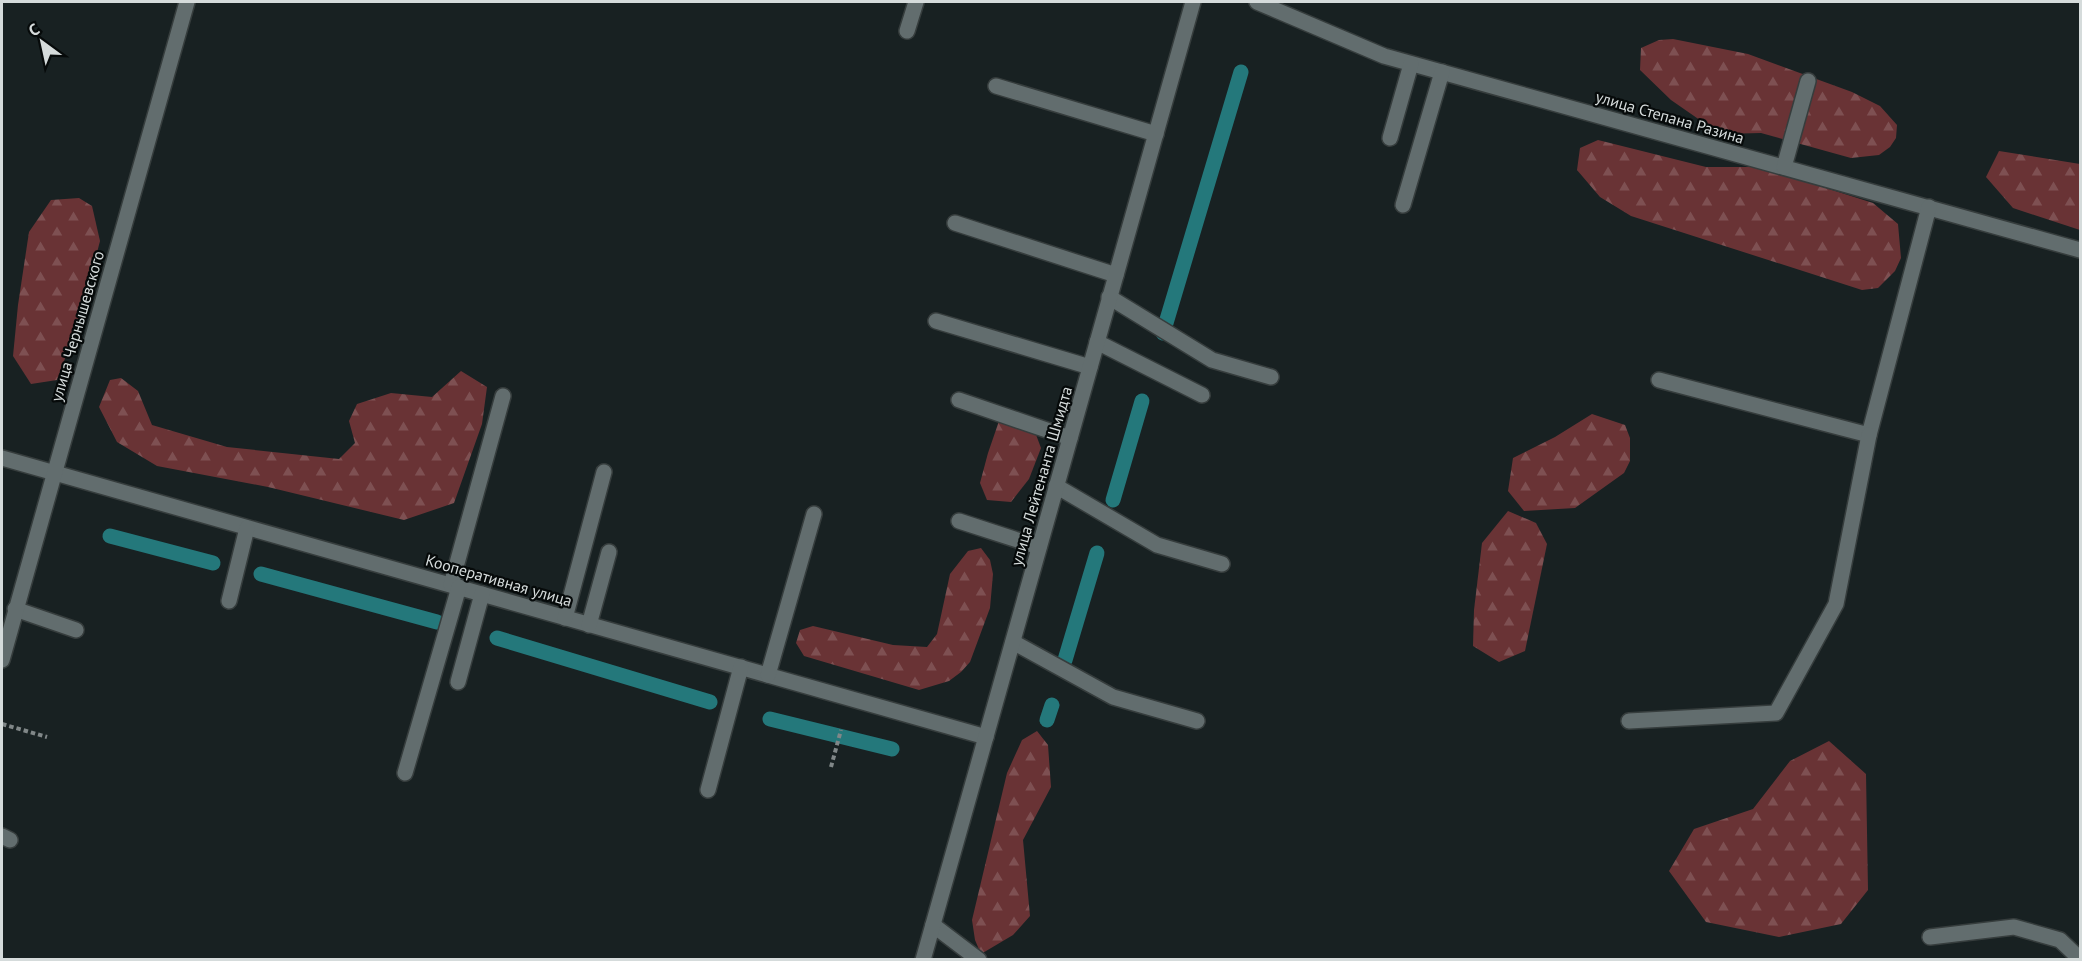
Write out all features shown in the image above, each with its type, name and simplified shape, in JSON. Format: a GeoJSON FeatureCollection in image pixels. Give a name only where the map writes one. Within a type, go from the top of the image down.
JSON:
{"type":"FeatureCollection","features":[{"type":"Feature","properties":{"kind":"street","name":"улица Чернышевского"},"geometry":{"type":"LineString","coordinates":[[2,660],[187,2]]}},
{"type":"Feature","properties":{"kind":"street"},"geometry":{"type":"LineString","coordinates":[[907,31],[916,2]]}},
{"type":"Feature","properties":{"kind":"street","name":"улица Лейтенанта Шмидта"},"geometry":{"type":"LineString","coordinates":[[923,960],[1193,2]]}},
{"type":"Feature","properties":{"kind":"street","name":"улица Степана Разина"},"geometry":{"type":"LineString","coordinates":[[1257,2],[1384,56],[2080,250]]}},
{"type":"Feature","properties":{"kind":"street"},"geometry":{"type":"LineString","coordinates":[[1390,138],[1411,64]]}},
{"type":"Feature","properties":{"kind":"street"},"geometry":{"type":"LineString","coordinates":[[1403,205],[1442,72]]}},
{"type":"Feature","properties":{"kind":"street"},"geometry":{"type":"LineString","coordinates":[[1784,167],[1808,81]]}},
{"type":"Feature","properties":{"kind":"street"},"geometry":{"type":"LineString","coordinates":[[996,86],[1156,134]]}},
{"type":"Feature","properties":{"kind":"street"},"geometry":{"type":"LineString","coordinates":[[1629,721],[1776,713],[1836,604],[1869,435],[1929,207]]}},
{"type":"Feature","properties":{"kind":"street"},"geometry":{"type":"LineString","coordinates":[[955,223],[1116,275]]}},
{"type":"Feature","properties":{"kind":"street"},"geometry":{"type":"LineString","coordinates":[[1109,297],[1212,360],[1271,377]]}},
{"type":"Feature","properties":{"kind":"street"},"geometry":{"type":"LineString","coordinates":[[936,321],[1090,367]]}},
{"type":"Feature","properties":{"kind":"street"},"geometry":{"type":"LineString","coordinates":[[1097,342],[1202,395]]}},
{"type":"Feature","properties":{"kind":"street"},"geometry":{"type":"LineString","coordinates":[[1659,380],[1869,435]]}},
{"type":"Feature","properties":{"kind":"street"},"geometry":{"type":"LineString","coordinates":[[405,773],[503,396]]}},
{"type":"Feature","properties":{"kind":"street"},"geometry":{"type":"LineString","coordinates":[[959,400],[1070,438]]}},
{"type":"Feature","properties":{"kind":"street","name":"Кооперативная улица"},"geometry":{"type":"LineString","coordinates":[[2,458],[986,737]]}},
{"type":"Feature","properties":{"kind":"street"},"geometry":{"type":"LineString","coordinates":[[566,618],[604,472]]}},
{"type":"Feature","properties":{"kind":"street"},"geometry":{"type":"LineString","coordinates":[[1056,486],[1157,545],[1222,564]]}},
{"type":"Feature","properties":{"kind":"street"},"geometry":{"type":"LineString","coordinates":[[768,675],[814,514]]}},
{"type":"Feature","properties":{"kind":"street"},"geometry":{"type":"LineString","coordinates":[[958,521],[1039,547]]}},
{"type":"Feature","properties":{"kind":"street"},"geometry":{"type":"LineString","coordinates":[[229,601],[247,528]]}},
{"type":"Feature","properties":{"kind":"street"},"geometry":{"type":"LineString","coordinates":[[589,625],[609,552]]}},
{"type":"Feature","properties":{"kind":"street"},"geometry":{"type":"LineString","coordinates":[[458,682],[482,594]]}},
{"type":"Feature","properties":{"kind":"street"},"geometry":{"type":"LineString","coordinates":[[15,609],[76,630]]}},
{"type":"Feature","properties":{"kind":"street"},"geometry":{"type":"LineString","coordinates":[[1013,642],[1113,697],[1197,721]]}},
{"type":"Feature","properties":{"kind":"street"},"geometry":{"type":"LineString","coordinates":[[708,790],[741,667]]}},
{"type":"Feature","properties":{"kind":"street"},"geometry":{"type":"LineString","coordinates":[[933,925],[979,960]]}},
{"type":"Feature","properties":{"kind":"street"},"geometry":{"type":"LineString","coordinates":[[1930,937],[2014,927],[2060,940],[2080,959]]}},
{"type":"Feature","properties":{"kind":"path"},"geometry":{"type":"LineString","coordinates":[[2,724],[47,737]]}},
{"type":"Feature","properties":{"kind":"green space"},"geometry":{"type":"Polygon","coordinates":[[[1673,39],[1748,54],[1852,92],[1880,106],[1897,125],[1896,138],[1890,147],[1879,155],[1851,158],[1761,133],[1720,134],[1671,100],[1640,70],[1641,48],[1659,40],[1673,39]]]}},
{"type":"Feature","properties":{"kind":"green space"},"geometry":{"type":"Polygon","coordinates":[[[1598,140],[1706,167],[1760,167],[1873,203],[1898,224],[1901,258],[1895,271],[1878,288],[1862,290],[1631,216],[1600,197],[1577,170],[1580,148],[1598,140]]]}},
{"type":"Feature","properties":{"kind":"green space"},"geometry":{"type":"Polygon","coordinates":[[[1999,151],[2080,164],[2080,230],[2013,208],[1986,177],[1999,151]]]}},
{"type":"Feature","properties":{"kind":"green space"},"geometry":{"type":"Polygon","coordinates":[[[79,198],[92,206],[100,241],[80,318],[57,380],[31,384],[13,356],[29,232],[51,200],[79,198]]]}},
{"type":"Feature","properties":{"kind":"green space"},"geometry":{"type":"Polygon","coordinates":[[[461,371],[487,387],[482,424],[454,503],[404,520],[268,487],[157,466],[117,442],[99,407],[110,380],[121,378],[138,391],[152,425],[227,447],[339,459],[355,443],[349,421],[357,404],[391,393],[432,397],[461,371]]]}},
{"type":"Feature","properties":{"kind":"green space"},"geometry":{"type":"Polygon","coordinates":[[[1592,414],[1625,425],[1630,438],[1630,461],[1624,473],[1575,508],[1524,511],[1508,491],[1513,458],[1555,437],[1592,414]]]}},
{"type":"Feature","properties":{"kind":"green space"},"geometry":{"type":"Polygon","coordinates":[[[999,421],[1032,424],[1041,448],[1029,479],[1011,502],[987,500],[980,483],[999,421]]]}},
{"type":"Feature","properties":{"kind":"green space"},"geometry":{"type":"Polygon","coordinates":[[[1508,511],[1536,523],[1547,544],[1525,651],[1499,662],[1473,646],[1474,610],[1482,543],[1508,511]]]}},
{"type":"Feature","properties":{"kind":"green space"},"geometry":{"type":"Polygon","coordinates":[[[981,548],[990,560],[993,574],[990,608],[970,662],[949,681],[919,690],[804,656],[796,643],[800,630],[813,626],[893,645],[927,647],[937,634],[950,574],[968,551],[981,548]]]}},
{"type":"Feature","properties":{"kind":"green space"},"geometry":{"type":"Polygon","coordinates":[[[1037,731],[1048,745],[1051,787],[1023,840],[1030,916],[1013,935],[981,954],[975,940],[972,920],[1007,773],[1022,740],[1037,731]]]}},
{"type":"Feature","properties":{"kind":"green space"},"geometry":{"type":"Polygon","coordinates":[[[1829,741],[1866,774],[1868,890],[1841,924],[1779,937],[1706,922],[1669,871],[1694,829],[1753,809],[1790,761],[1829,741]]]}},
{"type":"Feature","properties":{"kind":"waterway"},"geometry":{"type":"LineString","coordinates":[[1163,333],[1241,72]]}},
{"type":"Feature","properties":{"kind":"waterway"},"geometry":{"type":"LineString","coordinates":[[1113,500],[1142,401]]}},
{"type":"Feature","properties":{"kind":"waterway"},"geometry":{"type":"LineString","coordinates":[[110,536],[213,563]]}},
{"type":"Feature","properties":{"kind":"waterway"},"geometry":{"type":"LineString","coordinates":[[1065,660],[1097,553]]}},
{"type":"Feature","properties":{"kind":"waterway"},"geometry":{"type":"LineString","coordinates":[[261,574],[437,622]]}},
{"type":"Feature","properties":{"kind":"waterway"},"geometry":{"type":"LineString","coordinates":[[497,638],[710,702]]}},
{"type":"Feature","properties":{"kind":"waterway"},"geometry":{"type":"LineString","coordinates":[[1047,720],[1052,705]]}},
{"type":"Feature","properties":{"kind":"waterway"},"geometry":{"type":"LineString","coordinates":[[770,719],[892,749]]}}]}
